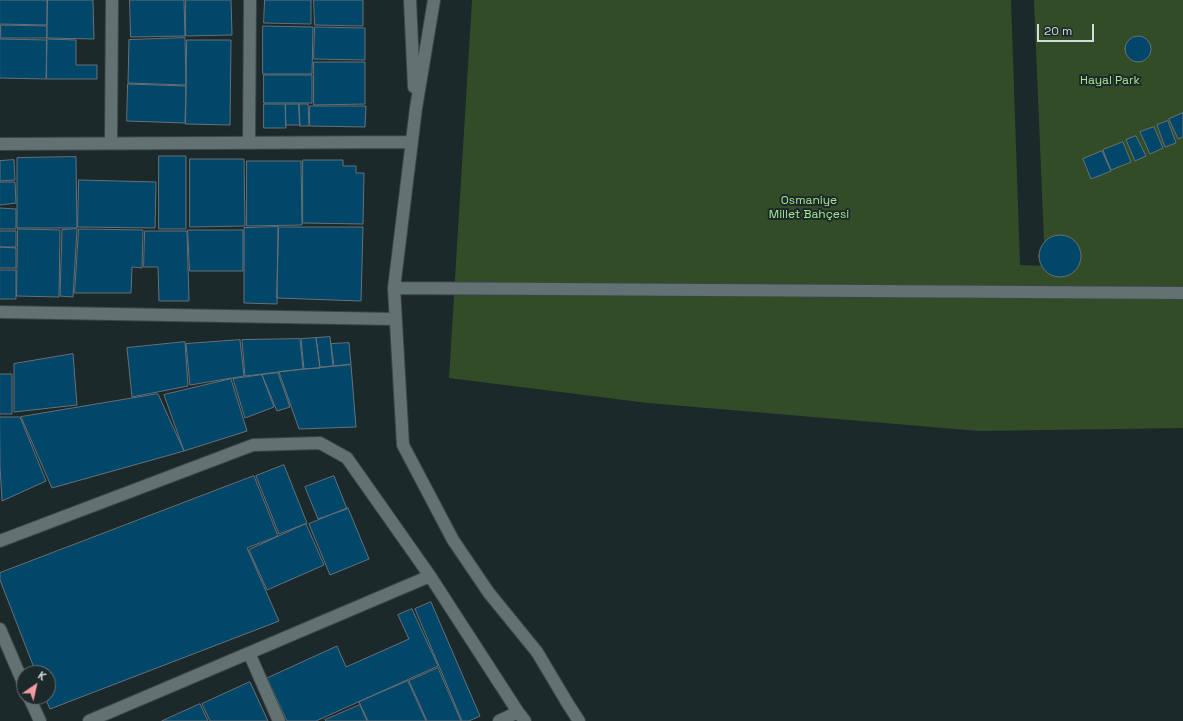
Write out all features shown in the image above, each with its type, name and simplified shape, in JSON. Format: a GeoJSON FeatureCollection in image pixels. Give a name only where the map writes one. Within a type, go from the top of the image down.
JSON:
{"type":"FeatureCollection","features":[{"type":"Feature","properties":{"kind":"street"},"geometry":{"type":"LineString","coordinates":[[111,143],[112,0]]}},
{"type":"Feature","properties":{"kind":"street"},"geometry":{"type":"LineString","coordinates":[[249,143],[250,0]]}},
{"type":"Feature","properties":{"kind":"street"},"geometry":{"type":"LineString","coordinates":[[410,0],[416,108]]}},
{"type":"Feature","properties":{"kind":"street"},"geometry":{"type":"LineString","coordinates":[[434,0],[416,108],[394,288],[403,445],[453,540],[489,593],[537,652],[579,721]]}},
{"type":"Feature","properties":{"kind":"street"},"geometry":{"type":"LineString","coordinates":[[0,144],[412,142]]}},
{"type":"Feature","properties":{"kind":"street"},"geometry":{"type":"LineString","coordinates":[[394,288],[1183,293]]}},
{"type":"Feature","properties":{"kind":"street"},"geometry":{"type":"LineString","coordinates":[[0,312],[395,319]]}},
{"type":"Feature","properties":{"kind":"street"},"geometry":{"type":"LineString","coordinates":[[0,541],[253,446],[320,444],[347,458],[430,576],[521,716],[499,721]]}},
{"type":"Feature","properties":{"kind":"street"},"geometry":{"type":"LineString","coordinates":[[90,721],[430,576]]}},
{"type":"Feature","properties":{"kind":"street"},"geometry":{"type":"LineString","coordinates":[[0,629],[16,666]]}},
{"type":"Feature","properties":{"kind":"street"},"geometry":{"type":"LineString","coordinates":[[249,653],[279,721]]}},
{"type":"Feature","properties":{"kind":"street"},"geometry":{"type":"LineString","coordinates":[[33,705],[40,721]]}},
{"type":"Feature","properties":{"kind":"green space","name":"Osmaniye Millet Bahçesi"},"geometry":{"type":"Polygon","coordinates":[[[472,0],[1011,0],[1020,265],[1045,266],[1034,0],[1183,0],[1183,428],[979,431],[648,403],[449,378],[472,0]]]}},
{"type":"Feature","properties":{"kind":"building"},"geometry":{"type":"Polygon","coordinates":[[[0,0],[47,0],[47,25],[0,24],[0,0]]]}},
{"type":"Feature","properties":{"kind":"building"},"geometry":{"type":"Polygon","coordinates":[[[48,0],[93,0],[94,39],[47,38],[48,0]]]}},
{"type":"Feature","properties":{"kind":"building"},"geometry":{"type":"Polygon","coordinates":[[[130,0],[184,0],[185,36],[131,37],[130,0]]]}},
{"type":"Feature","properties":{"kind":"building"},"geometry":{"type":"Polygon","coordinates":[[[186,0],[231,0],[232,35],[186,36],[186,0]]]}},
{"type":"Feature","properties":{"kind":"building"},"geometry":{"type":"Polygon","coordinates":[[[265,0],[311,0],[311,24],[264,23],[265,0]]]}},
{"type":"Feature","properties":{"kind":"building"},"geometry":{"type":"Polygon","coordinates":[[[314,0],[363,0],[363,26],[315,25],[314,0]]]}},
{"type":"Feature","properties":{"kind":"building"},"geometry":{"type":"Polygon","coordinates":[[[1,25],[47,26],[47,38],[1,38],[1,25]]]}},
{"type":"Feature","properties":{"kind":"building"},"geometry":{"type":"Polygon","coordinates":[[[263,26],[313,27],[312,74],[263,74],[263,26]]]}},
{"type":"Feature","properties":{"kind":"building"},"geometry":{"type":"Polygon","coordinates":[[[315,27],[365,28],[365,60],[314,59],[315,27]]]}},
{"type":"Feature","properties":{"kind":"building"},"geometry":{"type":"Polygon","coordinates":[[[1138,36],[1147,40],[1151,49],[1147,58],[1138,62],[1129,58],[1125,49],[1129,40],[1138,36]]]}},
{"type":"Feature","properties":{"kind":"building"},"geometry":{"type":"Polygon","coordinates":[[[185,38],[186,85],[128,83],[129,40],[185,38]]]}},
{"type":"Feature","properties":{"kind":"building"},"geometry":{"type":"Polygon","coordinates":[[[0,39],[47,40],[46,79],[0,78],[0,39]]]}},
{"type":"Feature","properties":{"kind":"building"},"geometry":{"type":"Polygon","coordinates":[[[47,39],[76,40],[76,65],[97,65],[97,79],[47,79],[47,39]]]}},
{"type":"Feature","properties":{"kind":"building"},"geometry":{"type":"Polygon","coordinates":[[[187,40],[231,40],[230,125],[186,124],[187,40]]]}},
{"type":"Feature","properties":{"kind":"building"},"geometry":{"type":"Polygon","coordinates":[[[314,62],[365,62],[365,104],[314,105],[314,62]]]}},
{"type":"Feature","properties":{"kind":"building"},"geometry":{"type":"Polygon","coordinates":[[[264,75],[312,75],[312,103],[264,103],[264,75]]]}},
{"type":"Feature","properties":{"kind":"building"},"geometry":{"type":"Polygon","coordinates":[[[128,84],[186,86],[185,123],[127,121],[128,84]]]}},
{"type":"Feature","properties":{"kind":"building"},"geometry":{"type":"Polygon","coordinates":[[[264,104],[285,104],[286,128],[264,128],[264,104]]]}},
{"type":"Feature","properties":{"kind":"building"},"geometry":{"type":"Polygon","coordinates":[[[286,104],[299,104],[300,125],[286,125],[286,104]]]}},
{"type":"Feature","properties":{"kind":"building"},"geometry":{"type":"Polygon","coordinates":[[[299,104],[308,104],[309,126],[300,126],[299,104]]]}},
{"type":"Feature","properties":{"kind":"building"},"geometry":{"type":"Polygon","coordinates":[[[310,106],[366,106],[365,127],[310,126],[310,106]]]}},
{"type":"Feature","properties":{"kind":"building"},"geometry":{"type":"Polygon","coordinates":[[[1183,113],[1183,137],[1178,139],[1169,119],[1183,113]]]}},
{"type":"Feature","properties":{"kind":"building"},"geometry":{"type":"Polygon","coordinates":[[[1168,121],[1176,143],[1165,147],[1157,125],[1168,121]]]}},
{"type":"Feature","properties":{"kind":"building"},"geometry":{"type":"Polygon","coordinates":[[[1154,127],[1163,148],[1150,154],[1140,132],[1154,127]]]}},
{"type":"Feature","properties":{"kind":"building"},"geometry":{"type":"Polygon","coordinates":[[[1136,136],[1146,156],[1135,161],[1126,140],[1136,136]]]}},
{"type":"Feature","properties":{"kind":"building"},"geometry":{"type":"Polygon","coordinates":[[[1123,142],[1131,162],[1111,170],[1103,150],[1123,142]]]}},
{"type":"Feature","properties":{"kind":"building"},"geometry":{"type":"Polygon","coordinates":[[[1102,151],[1111,171],[1091,179],[1083,159],[1102,151]]]}},
{"type":"Feature","properties":{"kind":"building"},"geometry":{"type":"Polygon","coordinates":[[[159,156],[186,156],[186,229],[159,229],[159,156]]]}},
{"type":"Feature","properties":{"kind":"building"},"geometry":{"type":"Polygon","coordinates":[[[76,157],[77,228],[17,228],[17,158],[76,157]]]}},
{"type":"Feature","properties":{"kind":"building"},"geometry":{"type":"Polygon","coordinates":[[[190,159],[244,159],[245,226],[190,227],[190,159]]]}},
{"type":"Feature","properties":{"kind":"building"},"geometry":{"type":"Polygon","coordinates":[[[14,160],[15,180],[0,181],[0,161],[14,160]]]}},
{"type":"Feature","properties":{"kind":"building"},"geometry":{"type":"Polygon","coordinates":[[[303,160],[343,160],[343,166],[356,166],[356,173],[364,173],[363,224],[303,223],[303,160]]]}},
{"type":"Feature","properties":{"kind":"building"},"geometry":{"type":"Polygon","coordinates":[[[247,161],[301,161],[302,225],[247,226],[247,161]]]}},
{"type":"Feature","properties":{"kind":"building"},"geometry":{"type":"Polygon","coordinates":[[[79,180],[156,182],[155,228],[78,227],[79,180]]]}},
{"type":"Feature","properties":{"kind":"building"},"geometry":{"type":"Polygon","coordinates":[[[0,182],[15,182],[16,203],[0,205],[0,182]]]}},
{"type":"Feature","properties":{"kind":"building"},"geometry":{"type":"Polygon","coordinates":[[[0,208],[16,209],[16,229],[0,229],[0,208]]]}},
{"type":"Feature","properties":{"kind":"building"},"geometry":{"type":"Polygon","coordinates":[[[278,227],[277,304],[244,303],[244,228],[278,227]]]}},
{"type":"Feature","properties":{"kind":"building"},"geometry":{"type":"Polygon","coordinates":[[[279,227],[363,227],[361,301],[277,298],[279,227]]]}},
{"type":"Feature","properties":{"kind":"building"},"geometry":{"type":"Polygon","coordinates":[[[18,229],[60,230],[59,297],[17,296],[18,229]]]}},
{"type":"Feature","properties":{"kind":"building"},"geometry":{"type":"Polygon","coordinates":[[[77,229],[73,297],[60,296],[62,230],[77,229]]]}},
{"type":"Feature","properties":{"kind":"building"},"geometry":{"type":"Polygon","coordinates":[[[79,229],[143,230],[142,268],[132,267],[131,293],[75,293],[79,229]]]}},
{"type":"Feature","properties":{"kind":"building"},"geometry":{"type":"Polygon","coordinates":[[[188,230],[243,230],[243,271],[190,271],[188,230]]]}},
{"type":"Feature","properties":{"kind":"building"},"geometry":{"type":"Polygon","coordinates":[[[0,231],[16,231],[16,247],[0,247],[0,231]]]}},
{"type":"Feature","properties":{"kind":"building"},"geometry":{"type":"Polygon","coordinates":[[[145,231],[187,231],[189,301],[159,301],[158,267],[144,267],[145,231]]]}},
{"type":"Feature","properties":{"kind":"building"},"geometry":{"type":"Polygon","coordinates":[[[1056,235],[1064,235],[1072,238],[1078,244],[1081,256],[1078,268],[1072,274],[1064,277],[1056,277],[1048,274],[1042,268],[1039,260],[1039,252],[1042,244],[1048,238],[1056,235]]]}},
{"type":"Feature","properties":{"kind":"building"},"geometry":{"type":"Polygon","coordinates":[[[0,247],[16,248],[16,268],[0,268],[0,247]]]}},
{"type":"Feature","properties":{"kind":"building"},"geometry":{"type":"Polygon","coordinates":[[[0,270],[16,270],[16,299],[0,299],[0,270]]]}},
{"type":"Feature","properties":{"kind":"building"},"geometry":{"type":"Polygon","coordinates":[[[330,337],[333,366],[320,367],[316,338],[330,337]]]}},
{"type":"Feature","properties":{"kind":"building"},"geometry":{"type":"Polygon","coordinates":[[[316,338],[320,368],[304,369],[301,339],[316,338]]]}},
{"type":"Feature","properties":{"kind":"building"},"geometry":{"type":"Polygon","coordinates":[[[300,339],[303,369],[245,376],[242,340],[300,339]]]}},
{"type":"Feature","properties":{"kind":"building"},"geometry":{"type":"Polygon","coordinates":[[[240,340],[244,376],[190,385],[186,344],[240,340]]]}},
{"type":"Feature","properties":{"kind":"building"},"geometry":{"type":"Polygon","coordinates":[[[185,342],[188,386],[132,397],[127,348],[185,342]]]}},
{"type":"Feature","properties":{"kind":"building"},"geometry":{"type":"Polygon","coordinates":[[[349,343],[351,364],[334,366],[331,344],[349,343]]]}},
{"type":"Feature","properties":{"kind":"building"},"geometry":{"type":"Polygon","coordinates":[[[73,354],[77,405],[14,412],[14,364],[73,354]]]}},
{"type":"Feature","properties":{"kind":"building"},"geometry":{"type":"Polygon","coordinates":[[[351,365],[356,427],[299,429],[279,372],[351,365]]]}},
{"type":"Feature","properties":{"kind":"building"},"geometry":{"type":"Polygon","coordinates":[[[278,373],[290,407],[277,411],[262,375],[278,373]]]}},
{"type":"Feature","properties":{"kind":"building"},"geometry":{"type":"Polygon","coordinates":[[[0,374],[12,374],[12,414],[0,414],[0,374]]]}},
{"type":"Feature","properties":{"kind":"building"},"geometry":{"type":"Polygon","coordinates":[[[262,375],[274,407],[245,418],[233,379],[262,375]]]}},
{"type":"Feature","properties":{"kind":"building"},"geometry":{"type":"Polygon","coordinates":[[[231,379],[247,431],[184,451],[164,395],[231,379]]]}},
{"type":"Feature","properties":{"kind":"building"},"geometry":{"type":"Polygon","coordinates":[[[158,394],[184,451],[52,488],[21,417],[158,394]]]}},
{"type":"Feature","properties":{"kind":"building"},"geometry":{"type":"Polygon","coordinates":[[[0,417],[20,417],[46,481],[2,501],[0,466],[0,417]]]}},
{"type":"Feature","properties":{"kind":"building"},"geometry":{"type":"Polygon","coordinates":[[[284,465],[307,523],[279,534],[256,476],[284,465]]]}},
{"type":"Feature","properties":{"kind":"building"},"geometry":{"type":"Polygon","coordinates":[[[254,476],[278,536],[247,548],[279,621],[50,709],[48,705],[56,705],[56,665],[33,665],[0,580],[0,573],[254,476]]]}},
{"type":"Feature","properties":{"kind":"building"},"geometry":{"type":"Polygon","coordinates":[[[334,476],[347,509],[318,519],[305,487],[334,476]]]}},
{"type":"Feature","properties":{"kind":"building"},"geometry":{"type":"Polygon","coordinates":[[[348,508],[369,559],[330,575],[309,524],[348,508]]]}},
{"type":"Feature","properties":{"kind":"building"},"geometry":{"type":"Polygon","coordinates":[[[306,524],[324,565],[267,590],[249,550],[306,524]]]}},
{"type":"Feature","properties":{"kind":"building"},"geometry":{"type":"Polygon","coordinates":[[[431,602],[480,716],[469,721],[462,721],[415,609],[431,602]]]}},
{"type":"Feature","properties":{"kind":"building"},"geometry":{"type":"Polygon","coordinates":[[[412,609],[438,666],[316,721],[287,721],[267,678],[337,646],[346,667],[409,639],[398,615],[412,609]]]}},
{"type":"Feature","properties":{"kind":"building"},"geometry":{"type":"Polygon","coordinates":[[[438,668],[461,721],[427,721],[409,681],[438,668]]]}},
{"type":"Feature","properties":{"kind":"building"},"geometry":{"type":"Polygon","coordinates":[[[408,681],[426,721],[368,721],[359,702],[408,681]]]}},
{"type":"Feature","properties":{"kind":"building"},"geometry":{"type":"Polygon","coordinates":[[[250,682],[268,721],[210,721],[202,704],[250,682]]]}},
{"type":"Feature","properties":{"kind":"building"},"geometry":{"type":"Polygon","coordinates":[[[200,704],[208,721],[162,721],[200,704]]]}},
{"type":"Feature","properties":{"kind":"building"},"geometry":{"type":"Polygon","coordinates":[[[360,705],[367,721],[325,720],[360,705]]]}},
{"type":"Feature","properties":{"kind":"park label","name":"Hayal Park"},"geometry":{"type":"Point","coordinates":[1110,81]}}]}
